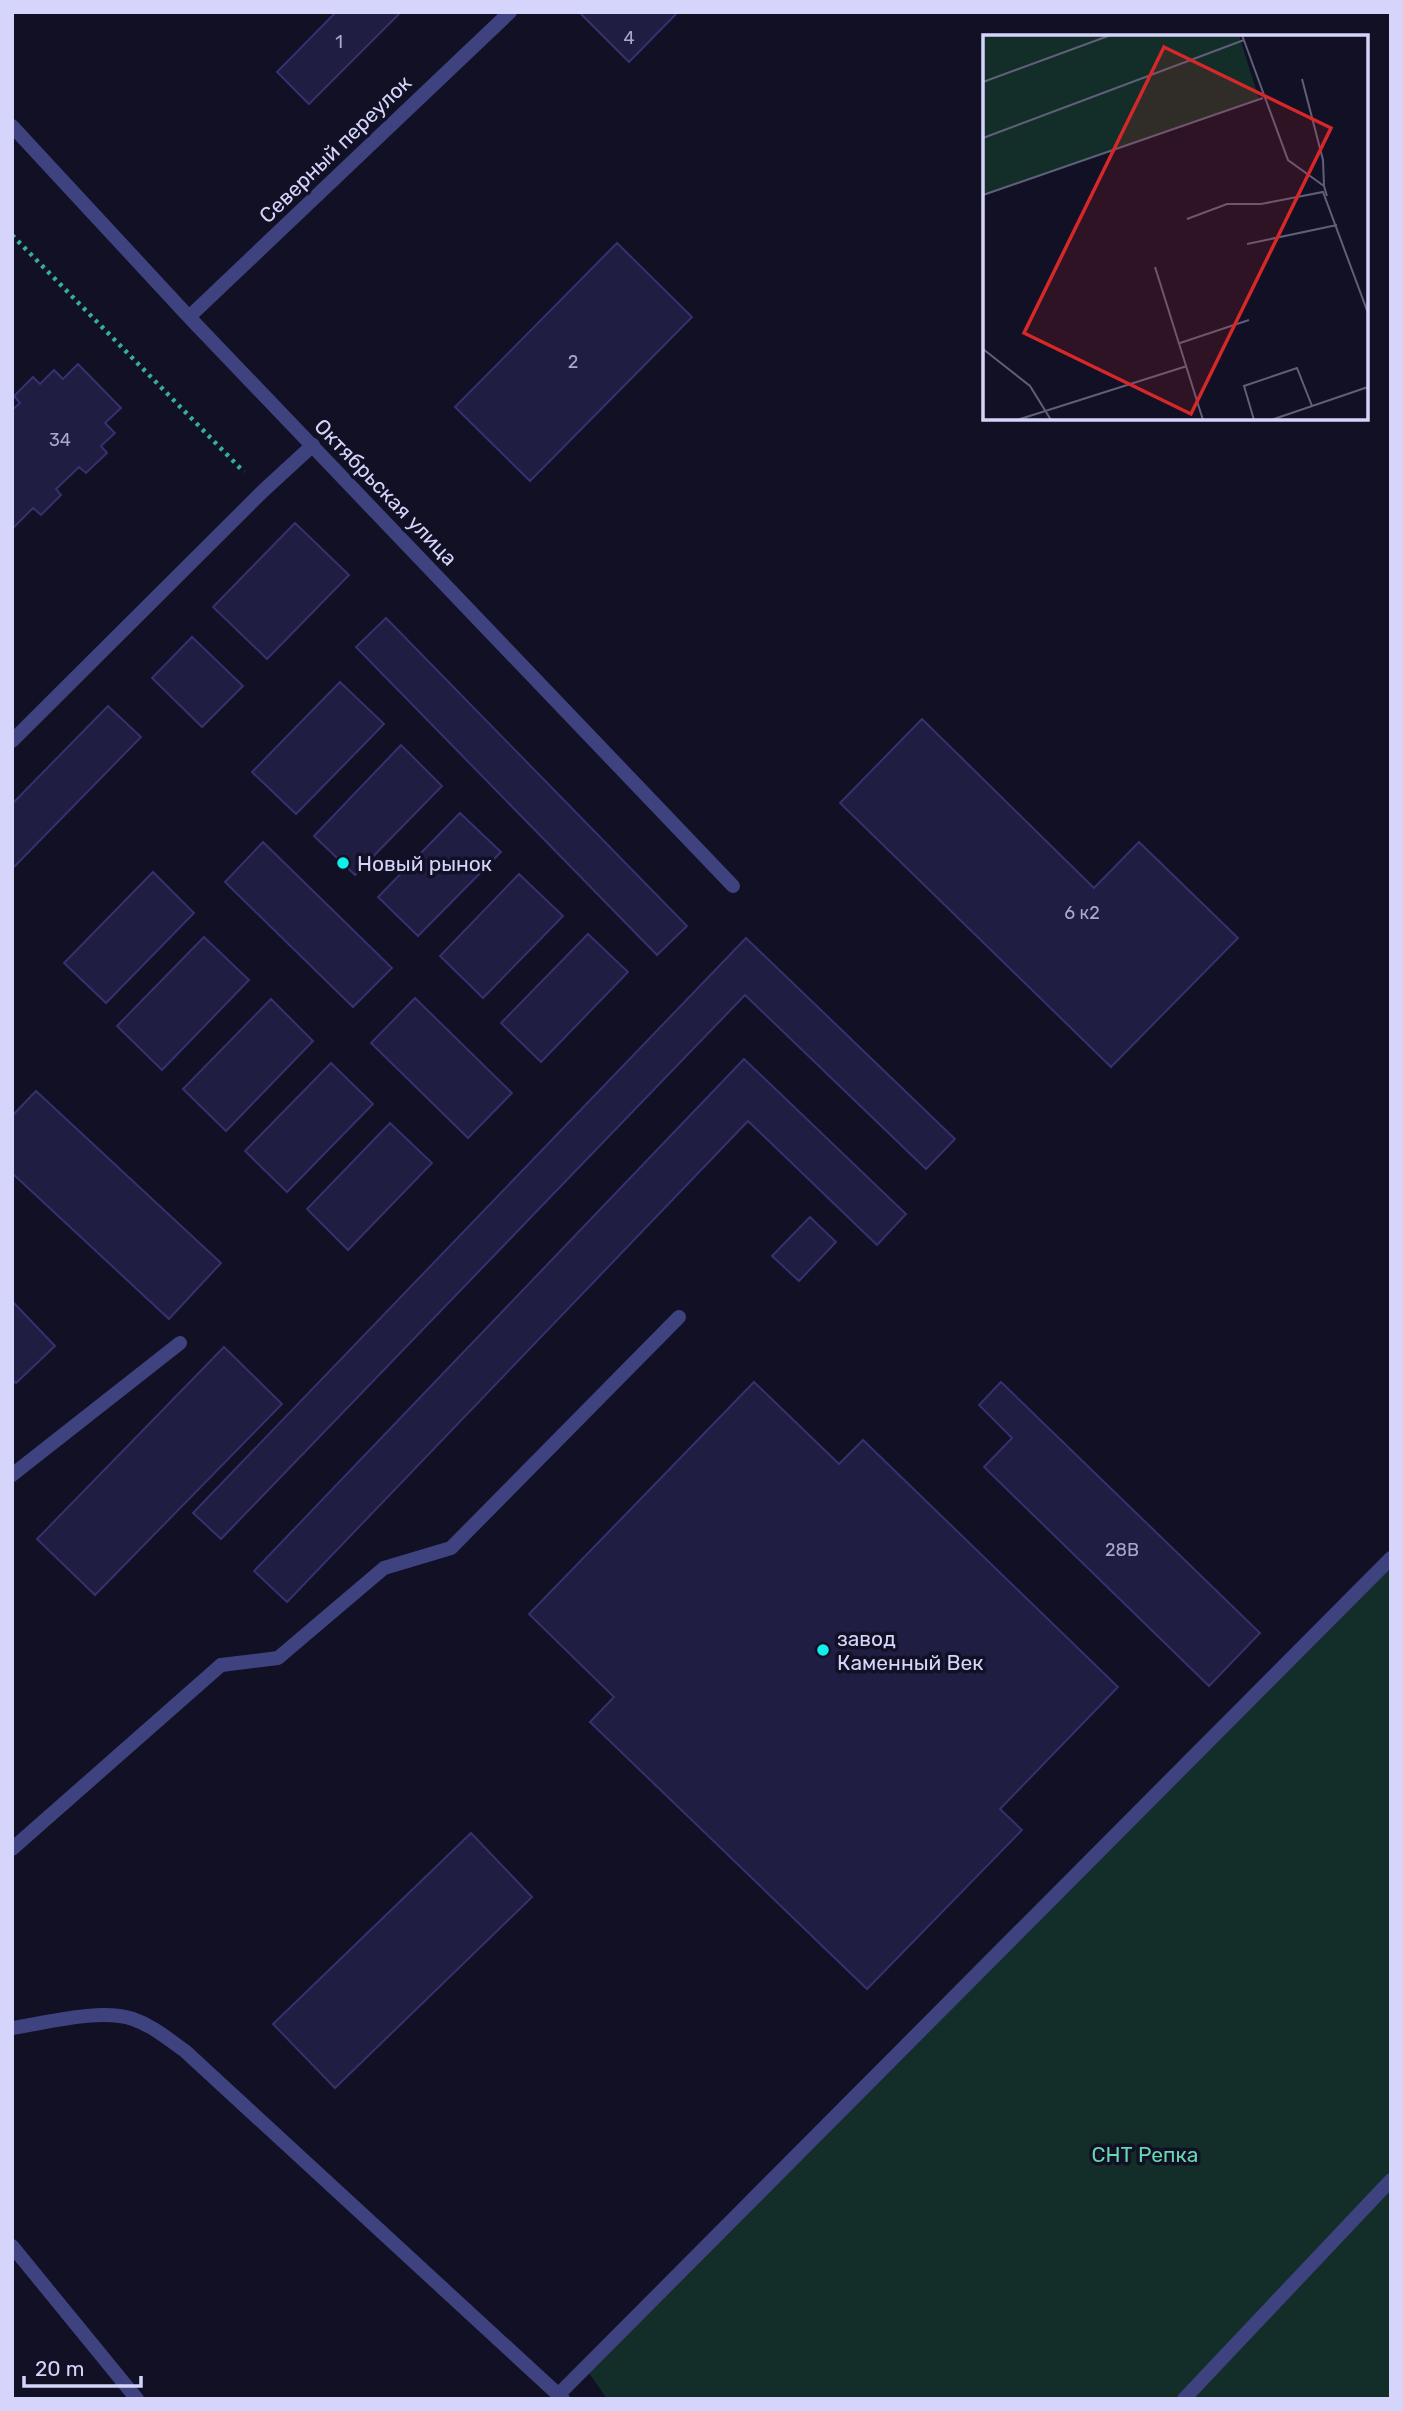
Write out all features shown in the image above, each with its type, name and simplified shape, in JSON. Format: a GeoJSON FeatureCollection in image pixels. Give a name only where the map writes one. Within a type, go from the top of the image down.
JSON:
{"type":"FeatureCollection","features":[{"type":"Feature","properties":{"kind":"street","name":"Северный переулок"},"geometry":{"type":"LineString","coordinates":[[189,317],[510,12]]}},
{"type":"Feature","properties":{"kind":"street","name":"Октябрьская улица"},"geometry":{"type":"LineString","coordinates":[[12,126],[189,317],[733,886]]}},
{"type":"Feature","properties":{"kind":"street"},"geometry":{"type":"LineString","coordinates":[[12,741],[263,491],[313,446]]}},
{"type":"Feature","properties":{"kind":"street"},"geometry":{"type":"LineString","coordinates":[[12,1849],[221,1665],[278,1658],[384,1568],[451,1548],[679,1317]]}},
{"type":"Feature","properties":{"kind":"street"},"geometry":{"type":"LineString","coordinates":[[12,1475],[180,1343]]}},
{"type":"Feature","properties":{"kind":"street"},"geometry":{"type":"LineString","coordinates":[[12,2028],[95,2015],[130,2018],[155,2029],[185,2051],[561,2397],[1391,1558]]}},
{"type":"Feature","properties":{"kind":"street"},"geometry":{"type":"LineString","coordinates":[[1184,2399],[1391,2180]]}},
{"type":"Feature","properties":{"kind":"street"},"geometry":{"type":"LineString","coordinates":[[12,2246],[137,2399]]}},
{"type":"Feature","properties":{"kind":"path"},"geometry":{"type":"LineString","coordinates":[[12,235],[263,491]]}},
{"type":"Feature","properties":{"kind":"green space","name":"СНТ Репка"},"geometry":{"type":"Polygon","coordinates":[[[1391,1557],[1391,2399],[607,2399],[587,2370],[1391,1557]]]}},
{"type":"Feature","properties":{"kind":"building"},"geometry":{"type":"Polygon","coordinates":[[[336,12],[401,12],[309,104],[277,72],[336,12]]]}},
{"type":"Feature","properties":{"kind":"building"},"geometry":{"type":"Polygon","coordinates":[[[582,12],[678,12],[629,62],[582,12]]]}},
{"type":"Feature","properties":{"kind":"building"},"geometry":{"type":"Polygon","coordinates":[[[617,243],[692,317],[530,481],[455,407],[617,243]]]}},
{"type":"Feature","properties":{"kind":"building"},"geometry":{"type":"Polygon","coordinates":[[[78,364],[121,408],[105,423],[115,433],[101,446],[107,453],[86,473],[79,467],[56,489],[61,495],[41,515],[33,508],[12,529],[12,410],[20,403],[14,396],[33,377],[40,384],[54,370],[63,379],[78,364]]]}},
{"type":"Feature","properties":{"kind":"building"},"geometry":{"type":"Polygon","coordinates":[[[295,523],[349,575],[267,659],[213,607],[295,523]]]}},
{"type":"Feature","properties":{"kind":"building"},"geometry":{"type":"Polygon","coordinates":[[[386,618],[687,926],[657,955],[356,647],[386,618]]]}},
{"type":"Feature","properties":{"kind":"building"},"geometry":{"type":"Polygon","coordinates":[[[192,637],[243,686],[202,727],[152,678],[192,637]]]}},
{"type":"Feature","properties":{"kind":"building"},"geometry":{"type":"Polygon","coordinates":[[[340,682],[384,724],[296,814],[252,772],[340,682]]]}},
{"type":"Feature","properties":{"kind":"building"},"geometry":{"type":"Polygon","coordinates":[[[108,706],[141,737],[12,869],[12,804],[108,706]]]}},
{"type":"Feature","properties":{"kind":"building"},"geometry":{"type":"Polygon","coordinates":[[[922,719],[1094,888],[1139,842],[1238,938],[1111,1067],[840,803],[922,719]]]}},
{"type":"Feature","properties":{"kind":"building"},"geometry":{"type":"Polygon","coordinates":[[[401,745],[442,786],[355,875],[314,836],[401,745]]]}},
{"type":"Feature","properties":{"kind":"building"},"geometry":{"type":"Polygon","coordinates":[[[460,813],[501,852],[418,936],[378,897],[460,813]]]}},
{"type":"Feature","properties":{"kind":"building"},"geometry":{"type":"Polygon","coordinates":[[[263,842],[392,968],[353,1007],[225,882],[263,842]]]}},
{"type":"Feature","properties":{"kind":"building"},"geometry":{"type":"Polygon","coordinates":[[[153,872],[194,913],[106,1003],[64,963],[153,872]]]}},
{"type":"Feature","properties":{"kind":"building"},"geometry":{"type":"Polygon","coordinates":[[[519,874],[563,916],[483,998],[440,956],[519,874]]]}},
{"type":"Feature","properties":{"kind":"building"},"geometry":{"type":"Polygon","coordinates":[[[588,934],[628,972],[541,1062],[501,1023],[588,934]]]}},
{"type":"Feature","properties":{"kind":"building"},"geometry":{"type":"Polygon","coordinates":[[[204,937],[249,980],[162,1070],[117,1026],[204,937]]]}},
{"type":"Feature","properties":{"kind":"building"},"geometry":{"type":"Polygon","coordinates":[[[746,938],[955,1139],[926,1169],[745,995],[221,1539],[193,1513],[746,938]]]}},
{"type":"Feature","properties":{"kind":"building"},"geometry":{"type":"Polygon","coordinates":[[[415,998],[512,1093],[468,1138],[371,1043],[415,998]]]}},
{"type":"Feature","properties":{"kind":"building"},"geometry":{"type":"Polygon","coordinates":[[[271,999],[313,1041],[226,1131],[183,1089],[271,999]]]}},
{"type":"Feature","properties":{"kind":"building"},"geometry":{"type":"Polygon","coordinates":[[[744,1059],[906,1214],[877,1245],[748,1121],[287,1602],[254,1571],[744,1059]]]}},
{"type":"Feature","properties":{"kind":"building"},"geometry":{"type":"Polygon","coordinates":[[[331,1063],[373,1104],[287,1192],[245,1151],[331,1063]]]}},
{"type":"Feature","properties":{"kind":"building"},"geometry":{"type":"Polygon","coordinates":[[[36,1091],[221,1263],[169,1319],[12,1173],[12,1116],[36,1091]]]}},
{"type":"Feature","properties":{"kind":"building"},"geometry":{"type":"Polygon","coordinates":[[[390,1123],[432,1163],[348,1250],[307,1209],[390,1123]]]}},
{"type":"Feature","properties":{"kind":"building"},"geometry":{"type":"Polygon","coordinates":[[[810,1217],[836,1242],[799,1281],[772,1256],[810,1217]]]}},
{"type":"Feature","properties":{"kind":"building"},"geometry":{"type":"Polygon","coordinates":[[[12,1301],[55,1346],[16,1383],[12,1379],[12,1301]]]}},
{"type":"Feature","properties":{"kind":"building"},"geometry":{"type":"Polygon","coordinates":[[[224,1347],[282,1404],[95,1595],[37,1539],[224,1347]]]}},
{"type":"Feature","properties":{"kind":"building","name":"завод Каменный Век"},"geometry":{"type":"Polygon","coordinates":[[[754,1382],[839,1464],[863,1440],[1118,1687],[1000,1809],[1022,1830],[867,1989],[590,1722],[614,1697],[529,1614],[754,1382]]]}},
{"type":"Feature","properties":{"kind":"building"},"geometry":{"type":"Polygon","coordinates":[[[1001,1382],[1260,1633],[1209,1686],[984,1467],[1012,1438],[979,1405],[1001,1382]]]}},
{"type":"Feature","properties":{"kind":"building"},"geometry":{"type":"Polygon","coordinates":[[[471,1833],[532,1897],[335,2088],[273,2024],[471,1833]]]}},
{"type":"Feature","properties":{"kind":"place","name":"Новый рынок"},"geometry":{"type":"Point","coordinates":[343,863]}},
{"type":"Feature","properties":{"kind":"place","name":"завод Каменный Век"},"geometry":{"type":"Point","coordinates":[823,1650]}}]}
